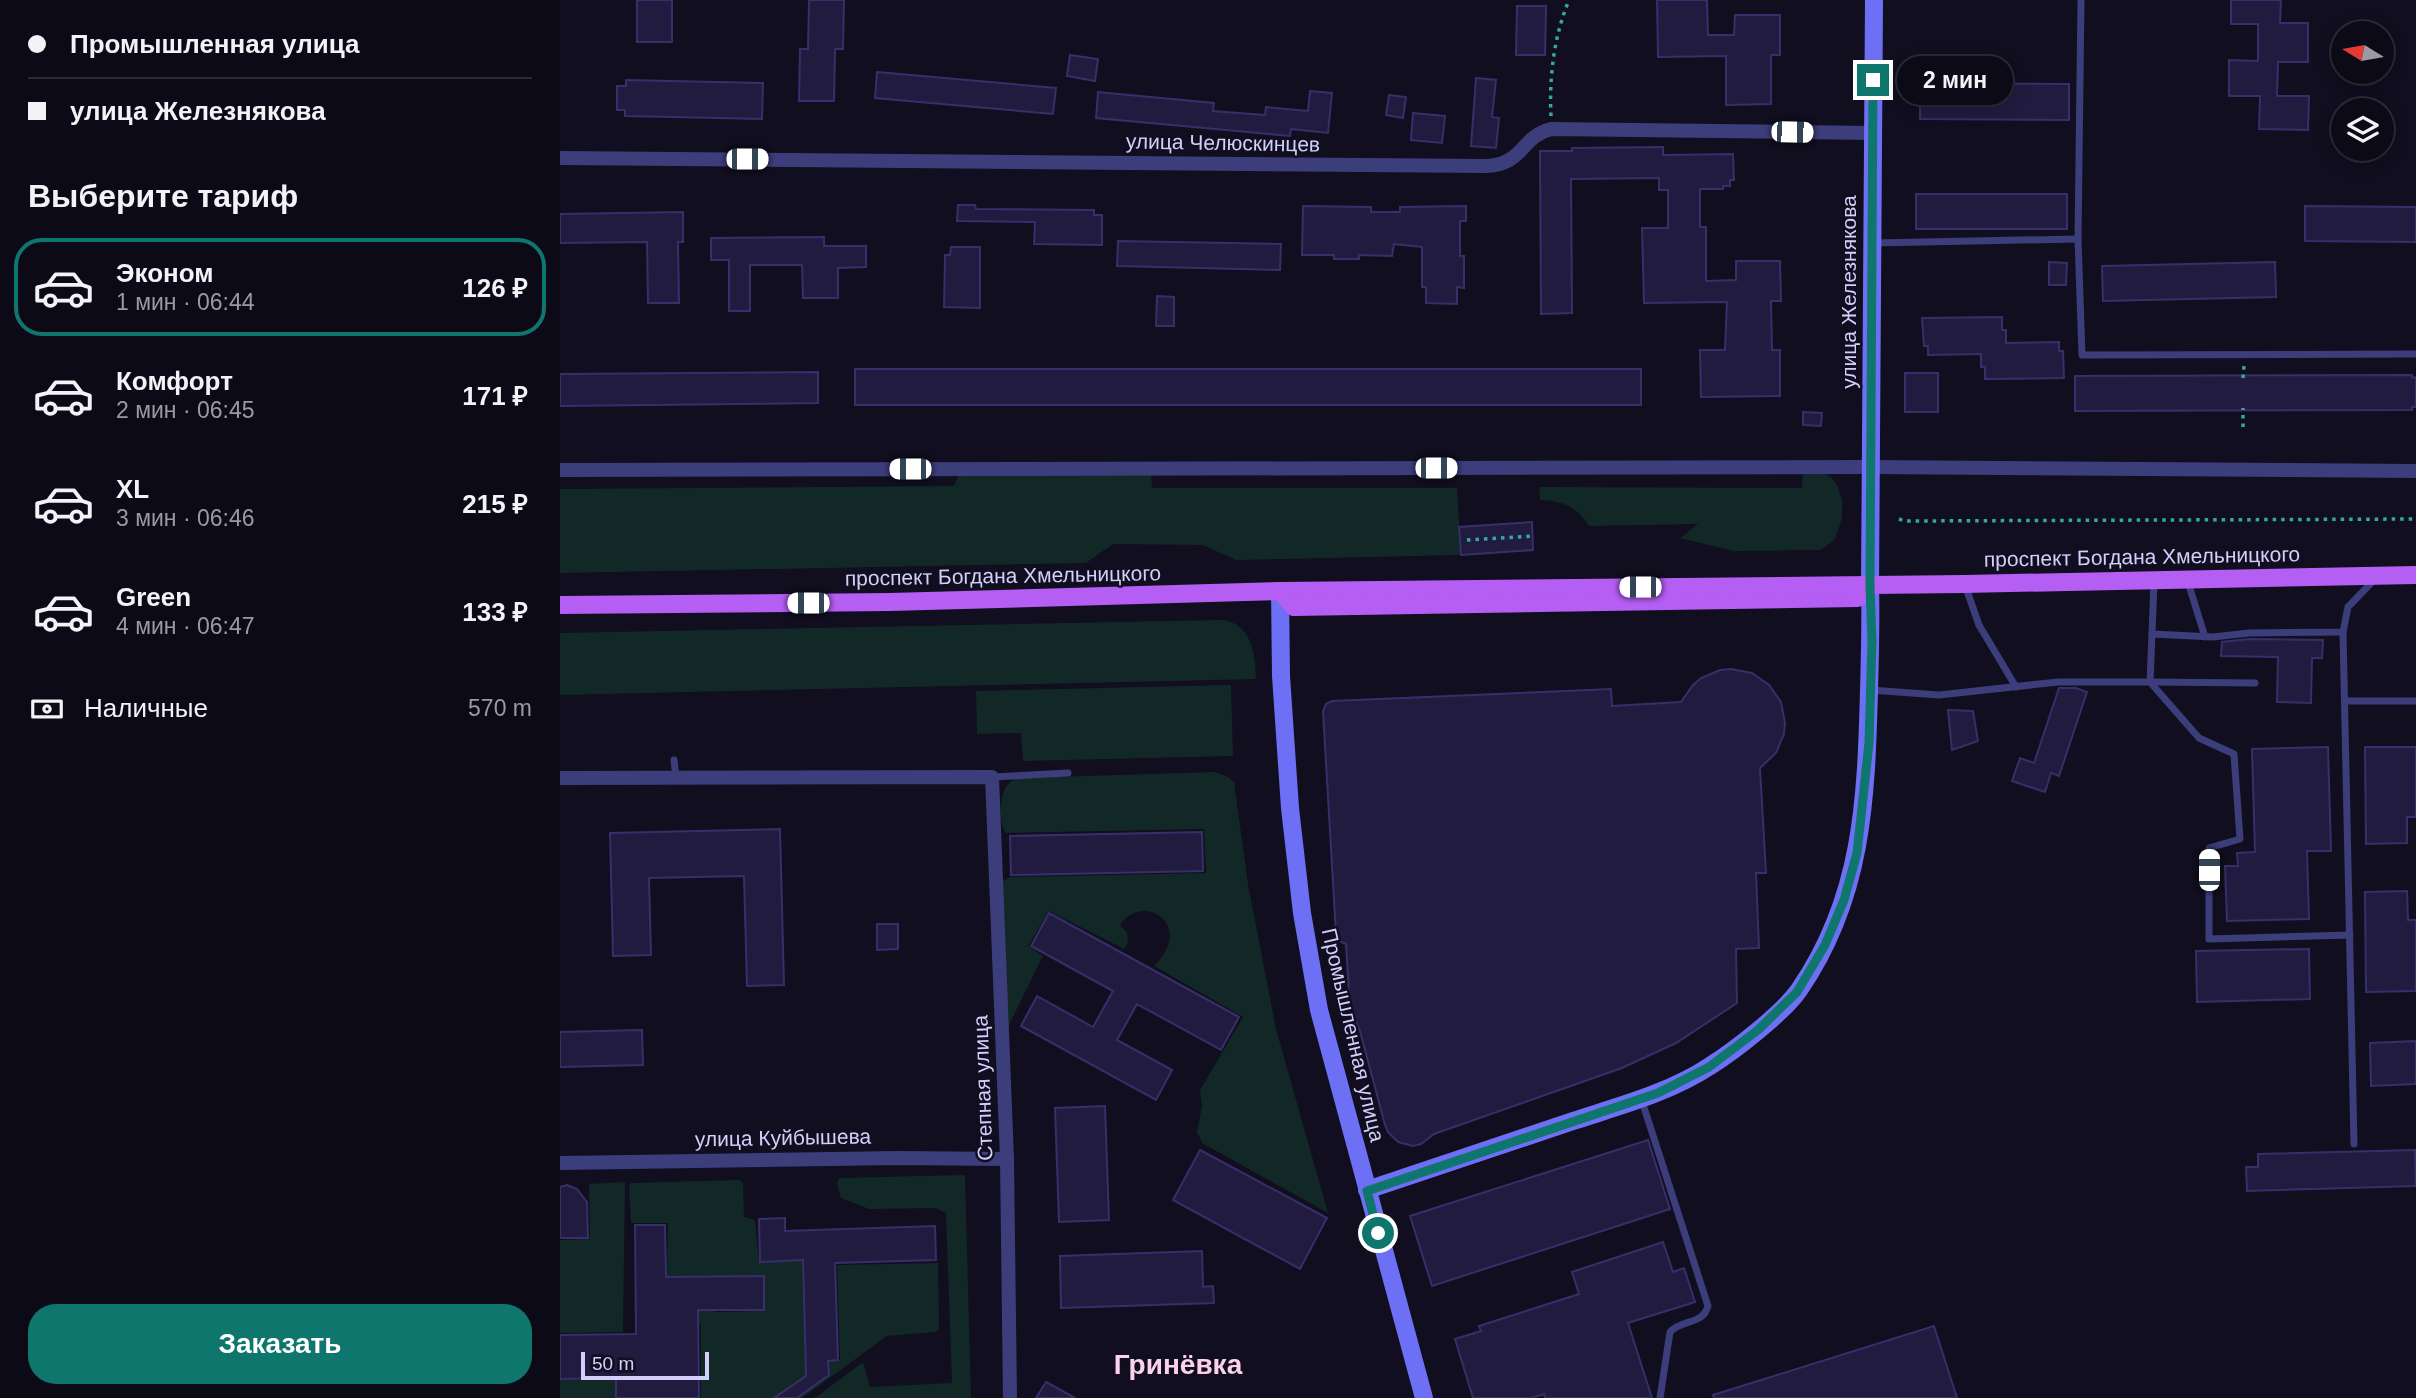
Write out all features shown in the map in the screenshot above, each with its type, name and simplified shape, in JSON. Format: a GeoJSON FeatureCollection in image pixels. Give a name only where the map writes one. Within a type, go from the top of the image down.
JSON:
{"type":"FeatureCollection","features":[{"type":"Feature","properties":{"kind":"main road","name":"проспект Богдана Хмельницкого"},"geometry":{"type":"LineString","coordinates":[[560,605],[890,602],[1280,591],[1964,584],[2416,575]]}},
{"type":"Feature","properties":{"kind":"street","name":"улица Железнякова"},"geometry":{"type":"LineString","coordinates":[[1367,1191],[1658,1093],[1709,1067],[1758,1030],[1797,992],[1825,945],[1844,900],[1857,853],[1869,743],[1872,642],[1870,585],[1874,0]]}},
{"type":"Feature","properties":{"kind":"street"},"geometry":{"type":"LineString","coordinates":[[1551,129],[1873,133]]}},
{"type":"Feature","properties":{"kind":"street","name":"улица Челюскинцев"},"geometry":{"type":"LineString","coordinates":[[560,158],[1497,166],[1513,159],[1534,136],[1551,129]]}},
{"type":"Feature","properties":{"kind":"street"},"geometry":{"type":"LineString","coordinates":[[560,470],[1871,467],[2416,471]]}},
{"type":"Feature","properties":{"kind":"street","name":"Промышленная улица"},"geometry":{"type":"LineString","coordinates":[[1280,591],[1281,676],[1290,808],[1302,913],[1320,1010],[1424,1398]]}},
{"type":"Feature","properties":{"kind":"street"},"geometry":{"type":"LineString","coordinates":[[560,779],[992,777]]}},
{"type":"Feature","properties":{"kind":"street","name":"Степная улица"},"geometry":{"type":"LineString","coordinates":[[992,777],[1007,1159],[1010,1398]]}},
{"type":"Feature","properties":{"kind":"street","name":"улица Куйбышева"},"geometry":{"type":"LineString","coordinates":[[560,1163],[1007,1159]]}},
{"type":"Feature","properties":{"kind":"lane"},"geometry":{"type":"LineString","coordinates":[[2081,0],[2078,239],[2082,355],[2416,354]]}},
{"type":"Feature","properties":{"kind":"lane"},"geometry":{"type":"LineString","coordinates":[[1872,243],[2078,239]]}},
{"type":"Feature","properties":{"kind":"lane"},"geometry":{"type":"LineString","coordinates":[[2354,1144],[2343,632],[2348,607],[2379,575]]}},
{"type":"Feature","properties":{"kind":"lane"},"geometry":{"type":"LineString","coordinates":[[2154,579],[2150,682],[2199,738],[2234,754],[2240,839],[2209,848],[2209,939],[2350,935]]}},
{"type":"Feature","properties":{"kind":"lane"},"geometry":{"type":"LineString","coordinates":[[2187,579],[2205,637]]}},
{"type":"Feature","properties":{"kind":"lane"},"geometry":{"type":"LineString","coordinates":[[1964,584],[1979,625],[2016,687]]}},
{"type":"Feature","properties":{"kind":"lane"},"geometry":{"type":"LineString","coordinates":[[2152,634],[2205,637],[2249,633],[2343,632]]}},
{"type":"Feature","properties":{"kind":"lane"},"geometry":{"type":"LineString","coordinates":[[1869,690],[1939,695],[2058,682],[2255,683]]}},
{"type":"Feature","properties":{"kind":"lane"},"geometry":{"type":"LineString","coordinates":[[2345,701],[2416,701]]}},
{"type":"Feature","properties":{"kind":"lane"},"geometry":{"type":"LineString","coordinates":[[674,760],[676,777]]}},
{"type":"Feature","properties":{"kind":"lane"},"geometry":{"type":"LineString","coordinates":[[992,777],[1068,773]]}},
{"type":"Feature","properties":{"kind":"lane"},"geometry":{"type":"LineString","coordinates":[[1641,1098],[1708,1306],[1700,1319],[1676,1326],[1670,1332],[1660,1398]]}},
{"type":"Feature","properties":{"kind":"path"},"geometry":{"type":"LineString","coordinates":[[1551,129],[1551,75],[1557,38],[1569,0]]}},
{"type":"Feature","properties":{"kind":"path"},"geometry":{"type":"LineString","coordinates":[[2243,408],[2243,427]]}},
{"type":"Feature","properties":{"kind":"path"},"geometry":{"type":"LineString","coordinates":[[1899,519],[2416,519]]}},
{"type":"Feature","properties":{"kind":"path"},"geometry":{"type":"LineString","coordinates":[[1467,540],[1532,536]]}},
{"type":"Feature","properties":{"kind":"green space"},"geometry":{"type":"Polygon","coordinates":[[[1803,470],[1826,474],[1832,478],[1842,500],[1842,518],[1835,539],[1821,550],[1734,551],[1680,538],[1698,524],[1589,526],[1568,506],[1540,500],[1539,487],[1802,488],[1803,470]]]}},
{"type":"Feature","properties":{"kind":"green space"},"geometry":{"type":"Polygon","coordinates":[[[960,472],[1151,473],[1152,488],[1457,488],[1461,555],[1236,560],[1203,545],[1113,544],[1086,563],[560,573],[560,489],[954,486],[960,472]]]}},
{"type":"Feature","properties":{"kind":"green space"},"geometry":{"type":"Polygon","coordinates":[[[1221,620],[1239,627],[1250,641],[1256,679],[560,695],[560,633],[1221,620]]]}},
{"type":"Feature","properties":{"kind":"green space"},"geometry":{"type":"Polygon","coordinates":[[[1231,685],[1233,756],[1023,761],[1021,733],[977,734],[976,691],[1231,685]]]}},
{"type":"Feature","properties":{"kind":"green space"},"geometry":{"type":"Polygon","coordinates":[[[1215,772],[1234,782],[1248,884],[1276,1029],[1328,1213],[1202,1143],[1197,1132],[1202,1106],[1200,1090],[1243,1017],[1154,966],[1169,942],[1167,924],[1161,917],[1145,911],[1128,917],[1120,925],[1127,933],[1128,943],[1124,949],[1049,911],[1028,946],[1043,956],[1008,1027],[1003,881],[1010,877],[1206,873],[1204,829],[1006,833],[1001,808],[1003,793],[1009,783],[1020,778],[1215,772]]]}},
{"type":"Feature","properties":{"kind":"green space"},"geometry":{"type":"Polygon","coordinates":[[[965,1175],[971,1398],[815,1398],[863,1362],[870,1387],[952,1383],[946,1213],[936,1208],[869,1209],[841,1198],[837,1184],[839,1178],[965,1175]]]}},
{"type":"Feature","properties":{"kind":"green space"},"geometry":{"type":"Polygon","coordinates":[[[739,1180],[743,1183],[744,1217],[755,1220],[759,1262],[802,1261],[805,1363],[840,1360],[837,1265],[938,1263],[939,1328],[936,1332],[887,1336],[802,1398],[701,1398],[701,1324],[673,1323],[674,1302],[714,1302],[714,1312],[765,1311],[764,1276],[667,1276],[668,1223],[631,1223],[629,1186],[631,1183],[739,1180]]]}},
{"type":"Feature","properties":{"kind":"green space"},"geometry":{"type":"Polygon","coordinates":[[[625,1182],[623,1332],[560,1333],[560,1240],[590,1239],[589,1184],[625,1182]]]}},
{"type":"Feature","properties":{"kind":"green space"},"geometry":{"type":"Polygon","coordinates":[[[595,1362],[615,1362],[615,1398],[560,1398],[560,1380],[595,1380],[595,1362]]]}},
{"type":"Feature","properties":{"kind":"building"},"geometry":{"type":"Polygon","coordinates":[[[637,0],[672,0],[672,42],[637,42],[637,0]]]}},
{"type":"Feature","properties":{"kind":"building"},"geometry":{"type":"Polygon","coordinates":[[[809,0],[844,0],[843,49],[835,49],[834,101],[799,101],[800,49],[808,49],[809,0]]]}},
{"type":"Feature","properties":{"kind":"building"},"geometry":{"type":"Polygon","coordinates":[[[1657,0],[1707,0],[1708,35],[1734,35],[1735,15],[1780,15],[1780,55],[1771,55],[1771,104],[1726,105],[1726,56],[1658,57],[1657,0]]]}},
{"type":"Feature","properties":{"kind":"building"},"geometry":{"type":"Polygon","coordinates":[[[2231,0],[2281,0],[2280,23],[2308,23],[2308,62],[2278,62],[2277,96],[2309,96],[2308,130],[2259,129],[2260,96],[2229,96],[2229,60],[2258,61],[2258,24],[2231,24],[2231,0]]]}},
{"type":"Feature","properties":{"kind":"building"},"geometry":{"type":"Polygon","coordinates":[[[1517,6],[1546,6],[1545,55],[1516,55],[1517,6]]]}},
{"type":"Feature","properties":{"kind":"building"},"geometry":{"type":"Polygon","coordinates":[[[1070,55],[1098,59],[1095,81],[1067,76],[1070,55]]]}},
{"type":"Feature","properties":{"kind":"building"},"geometry":{"type":"Polygon","coordinates":[[[877,72],[1056,88],[1053,114],[875,98],[877,72]]]}},
{"type":"Feature","properties":{"kind":"building"},"geometry":{"type":"Polygon","coordinates":[[[1476,78],[1496,80],[1492,117],[1499,118],[1496,148],[1471,146],[1476,78]]]}},
{"type":"Feature","properties":{"kind":"building"},"geometry":{"type":"Polygon","coordinates":[[[626,80],[763,83],[762,119],[625,116],[625,110],[617,110],[617,86],[626,86],[626,80]]]}},
{"type":"Feature","properties":{"kind":"building"},"geometry":{"type":"Polygon","coordinates":[[[1920,83],[2069,84],[2069,120],[1920,119],[1920,83]]]}},
{"type":"Feature","properties":{"kind":"building"},"geometry":{"type":"Polygon","coordinates":[[[1310,91],[1332,93],[1328,133],[1291,129],[1290,136],[1096,118],[1098,92],[1214,103],[1213,111],[1265,115],[1266,107],[1308,111],[1310,91]]]}},
{"type":"Feature","properties":{"kind":"building"},"geometry":{"type":"Polygon","coordinates":[[[1389,95],[1406,97],[1403,118],[1386,115],[1389,95]]]}},
{"type":"Feature","properties":{"kind":"building"},"geometry":{"type":"Polygon","coordinates":[[[1413,113],[1445,116],[1442,143],[1411,140],[1413,113]]]}},
{"type":"Feature","properties":{"kind":"building"},"geometry":{"type":"Polygon","coordinates":[[[1663,147],[1663,155],[1733,154],[1734,180],[1730,180],[1730,186],[1723,186],[1723,189],[1700,189],[1700,227],[1706,227],[1706,281],[1736,280],[1736,261],[1780,261],[1781,301],[1771,301],[1772,350],[1780,350],[1780,396],[1701,397],[1700,350],[1725,350],[1727,302],[1644,303],[1642,228],[1668,228],[1668,190],[1659,190],[1659,178],[1571,179],[1572,313],[1541,314],[1540,151],[1663,147]]]}},
{"type":"Feature","properties":{"kind":"building"},"geometry":{"type":"Polygon","coordinates":[[[1916,194],[2067,194],[2067,229],[1916,229],[1916,194]]]}},
{"type":"Feature","properties":{"kind":"building"},"geometry":{"type":"Polygon","coordinates":[[[958,205],[975,205],[976,209],[1094,210],[1094,215],[1102,215],[1102,245],[1034,244],[1035,222],[957,221],[958,205]]]}},
{"type":"Feature","properties":{"kind":"building"},"geometry":{"type":"Polygon","coordinates":[[[1303,206],[1371,207],[1371,212],[1400,212],[1400,207],[1466,206],[1466,221],[1460,221],[1464,288],[1457,287],[1457,304],[1426,303],[1426,287],[1422,287],[1422,247],[1394,244],[1392,256],[1359,255],[1359,259],[1334,259],[1334,255],[1302,255],[1303,206]]]}},
{"type":"Feature","properties":{"kind":"building"},"geometry":{"type":"Polygon","coordinates":[[[2305,206],[2416,207],[2416,242],[2305,241],[2305,206]]]}},
{"type":"Feature","properties":{"kind":"building"},"geometry":{"type":"Polygon","coordinates":[[[683,212],[683,242],[678,242],[679,303],[648,303],[647,242],[560,243],[560,214],[683,212]]]}},
{"type":"Feature","properties":{"kind":"building"},"geometry":{"type":"Polygon","coordinates":[[[824,237],[824,246],[866,246],[866,267],[838,268],[838,298],[803,298],[802,265],[750,265],[750,311],[729,311],[729,260],[711,260],[711,238],[824,237]]]}},
{"type":"Feature","properties":{"kind":"building"},"geometry":{"type":"Polygon","coordinates":[[[1118,241],[1281,244],[1280,270],[1117,266],[1118,241]]]}},
{"type":"Feature","properties":{"kind":"building"},"geometry":{"type":"Polygon","coordinates":[[[951,247],[980,247],[980,308],[944,307],[945,255],[950,255],[951,247]]]}},
{"type":"Feature","properties":{"kind":"building"},"geometry":{"type":"Polygon","coordinates":[[[2049,262],[2067,263],[2066,285],[2049,285],[2049,262]]]}},
{"type":"Feature","properties":{"kind":"building"},"geometry":{"type":"Polygon","coordinates":[[[2275,262],[2276,297],[2103,301],[2102,266],[2275,262]]]}},
{"type":"Feature","properties":{"kind":"building"},"geometry":{"type":"Polygon","coordinates":[[[1157,296],[1174,297],[1174,326],[1156,326],[1157,296]]]}},
{"type":"Feature","properties":{"kind":"building"},"geometry":{"type":"Polygon","coordinates":[[[2002,317],[2006,343],[2059,342],[2059,351],[2063,351],[2064,378],[1985,379],[1981,354],[1928,355],[1928,346],[1924,346],[1922,318],[2002,317]]]}},
{"type":"Feature","properties":{"kind":"building"},"geometry":{"type":"Polygon","coordinates":[[[855,369],[1641,369],[1641,405],[855,405],[855,369]]]}},
{"type":"Feature","properties":{"kind":"building"},"geometry":{"type":"Polygon","coordinates":[[[818,372],[818,403],[560,406],[560,374],[818,372]]]}},
{"type":"Feature","properties":{"kind":"building"},"geometry":{"type":"Polygon","coordinates":[[[1905,373],[1938,373],[1938,412],[1905,412],[1905,373]]]}},
{"type":"Feature","properties":{"kind":"building"},"geometry":{"type":"Polygon","coordinates":[[[2412,375],[2412,378],[2416,377],[2416,407],[2412,407],[2412,410],[2075,411],[2075,376],[2412,375]]]}},
{"type":"Feature","properties":{"kind":"building"},"geometry":{"type":"Polygon","coordinates":[[[1803,412],[1822,413],[1821,426],[1803,425],[1803,412]]]}},
{"type":"Feature","properties":{"kind":"building"},"geometry":{"type":"Polygon","coordinates":[[[1532,522],[1533,550],[1461,555],[1459,527],[1532,522]]]}},
{"type":"Feature","properties":{"kind":"building"},"geometry":{"type":"Polygon","coordinates":[[[2249,639],[2323,640],[2322,658],[2312,658],[2311,703],[2277,702],[2278,657],[2221,656],[2222,642],[2249,639]]]}},
{"type":"Feature","properties":{"kind":"building"},"geometry":{"type":"Polygon","coordinates":[[[1720,670],[1752,673],[1769,685],[1781,702],[1785,723],[1784,734],[1776,753],[1760,768],[1766,873],[1756,873],[1759,948],[1736,949],[1737,1003],[1676,1043],[1622,1068],[1434,1134],[1421,1144],[1413,1146],[1398,1142],[1385,1125],[1360,1031],[1350,1009],[1346,944],[1339,941],[1336,934],[1323,711],[1326,704],[1332,701],[1611,689],[1612,706],[1681,702],[1701,678],[1720,670]]]}},
{"type":"Feature","properties":{"kind":"building"},"geometry":{"type":"Polygon","coordinates":[[[2059,688],[2076,688],[2087,692],[2059,776],[2051,773],[2045,792],[2012,781],[2020,758],[2034,763],[2059,688]]]}},
{"type":"Feature","properties":{"kind":"building"},"geometry":{"type":"Polygon","coordinates":[[[1948,710],[1973,711],[1978,741],[1952,750],[1948,710]]]}},
{"type":"Feature","properties":{"kind":"building"},"geometry":{"type":"Polygon","coordinates":[[[2328,747],[2331,851],[2307,851],[2309,919],[2227,921],[2225,866],[2238,866],[2237,853],[2255,852],[2252,749],[2328,747]]]}},
{"type":"Feature","properties":{"kind":"building"},"geometry":{"type":"Polygon","coordinates":[[[2365,747],[2416,747],[2416,817],[2407,817],[2407,843],[2366,844],[2365,747]]]}},
{"type":"Feature","properties":{"kind":"building"},"geometry":{"type":"Polygon","coordinates":[[[780,829],[784,985],[747,986],[744,876],[649,878],[651,955],[613,956],[610,833],[780,829]]]}},
{"type":"Feature","properties":{"kind":"building"},"geometry":{"type":"Polygon","coordinates":[[[1202,832],[1203,871],[1011,875],[1010,836],[1202,832]]]}},
{"type":"Feature","properties":{"kind":"building"},"geometry":{"type":"Polygon","coordinates":[[[2407,891],[2408,920],[2416,920],[2416,991],[2366,992],[2365,892],[2407,891]]]}},
{"type":"Feature","properties":{"kind":"building"},"geometry":{"type":"Polygon","coordinates":[[[1049,913],[1239,1017],[1221,1050],[1137,1004],[1117,1040],[1172,1070],[1156,1100],[1021,1026],[1037,996],[1093,1027],[1113,991],[1031,946],[1049,913]]]}},
{"type":"Feature","properties":{"kind":"building"},"geometry":{"type":"Polygon","coordinates":[[[877,924],[898,924],[898,949],[877,950],[877,924]]]}},
{"type":"Feature","properties":{"kind":"building"},"geometry":{"type":"Polygon","coordinates":[[[2309,949],[2310,999],[2197,1002],[2196,951],[2309,949]]]}},
{"type":"Feature","properties":{"kind":"building"},"geometry":{"type":"Polygon","coordinates":[[[642,1030],[643,1065],[560,1067],[560,1032],[642,1030]]]}},
{"type":"Feature","properties":{"kind":"building"},"geometry":{"type":"Polygon","coordinates":[[[2416,1041],[2416,1084],[2371,1086],[2370,1043],[2416,1041]]]}},
{"type":"Feature","properties":{"kind":"building"},"geometry":{"type":"Polygon","coordinates":[[[1105,1106],[1109,1220],[1059,1222],[1055,1108],[1105,1106]]]}},
{"type":"Feature","properties":{"kind":"building"},"geometry":{"type":"Polygon","coordinates":[[[1648,1140],[1670,1209],[1432,1286],[1410,1216],[1648,1140]]]}},
{"type":"Feature","properties":{"kind":"building"},"geometry":{"type":"Polygon","coordinates":[[[1200,1150],[1327,1218],[1300,1269],[1173,1200],[1200,1150]]]}},
{"type":"Feature","properties":{"kind":"building"},"geometry":{"type":"Polygon","coordinates":[[[2415,1150],[2416,1186],[2247,1191],[2246,1167],[2258,1167],[2258,1154],[2415,1150]]]}},
{"type":"Feature","properties":{"kind":"building"},"geometry":{"type":"Polygon","coordinates":[[[567,1185],[577,1189],[587,1202],[588,1238],[560,1238],[560,1187],[567,1185]]]}},
{"type":"Feature","properties":{"kind":"building"},"geometry":{"type":"Polygon","coordinates":[[[785,1218],[785,1231],[935,1226],[936,1260],[835,1263],[838,1360],[828,1361],[829,1375],[797,1398],[774,1398],[806,1376],[803,1260],[760,1262],[759,1219],[785,1218]]]}},
{"type":"Feature","properties":{"kind":"building"},"geometry":{"type":"Polygon","coordinates":[[[635,1225],[665,1225],[666,1277],[764,1276],[764,1310],[698,1310],[699,1398],[616,1398],[616,1378],[560,1379],[560,1335],[636,1334],[635,1225]]]}},
{"type":"Feature","properties":{"kind":"building"},"geometry":{"type":"Polygon","coordinates":[[[1663,1242],[1673,1272],[1684,1268],[1695,1302],[1628,1323],[1652,1398],[1545,1398],[1544,1394],[1532,1398],[1473,1398],[1455,1339],[1481,1331],[1479,1326],[1579,1294],[1572,1272],[1663,1242]]]}},
{"type":"Feature","properties":{"kind":"building"},"geometry":{"type":"Polygon","coordinates":[[[1202,1251],[1203,1287],[1213,1286],[1214,1303],[1061,1308],[1060,1256],[1202,1251]]]}},
{"type":"Feature","properties":{"kind":"building"},"geometry":{"type":"Polygon","coordinates":[[[1934,1326],[1957,1398],[1714,1398],[1713,1395],[1934,1326]]]}},
{"type":"Feature","properties":{"kind":"building"},"geometry":{"type":"Polygon","coordinates":[[[1046,1382],[1075,1398],[1036,1398],[1046,1382]]]}},
{"type":"Feature","properties":{"kind":"district","name":"Гринёвка"},"geometry":{"type":"Point","coordinates":[1178,1364]}},
{"type":"Feature","properties":{"kind":"route"},"geometry":{"type":"LineString","coordinates":[[1378,1233],[1367,1191],[1658,1093],[1709,1067],[1758,1030],[1797,992],[1825,945],[1844,900],[1857,853],[1869,743],[1872,642],[1870,585],[1873,80]]}}]}
